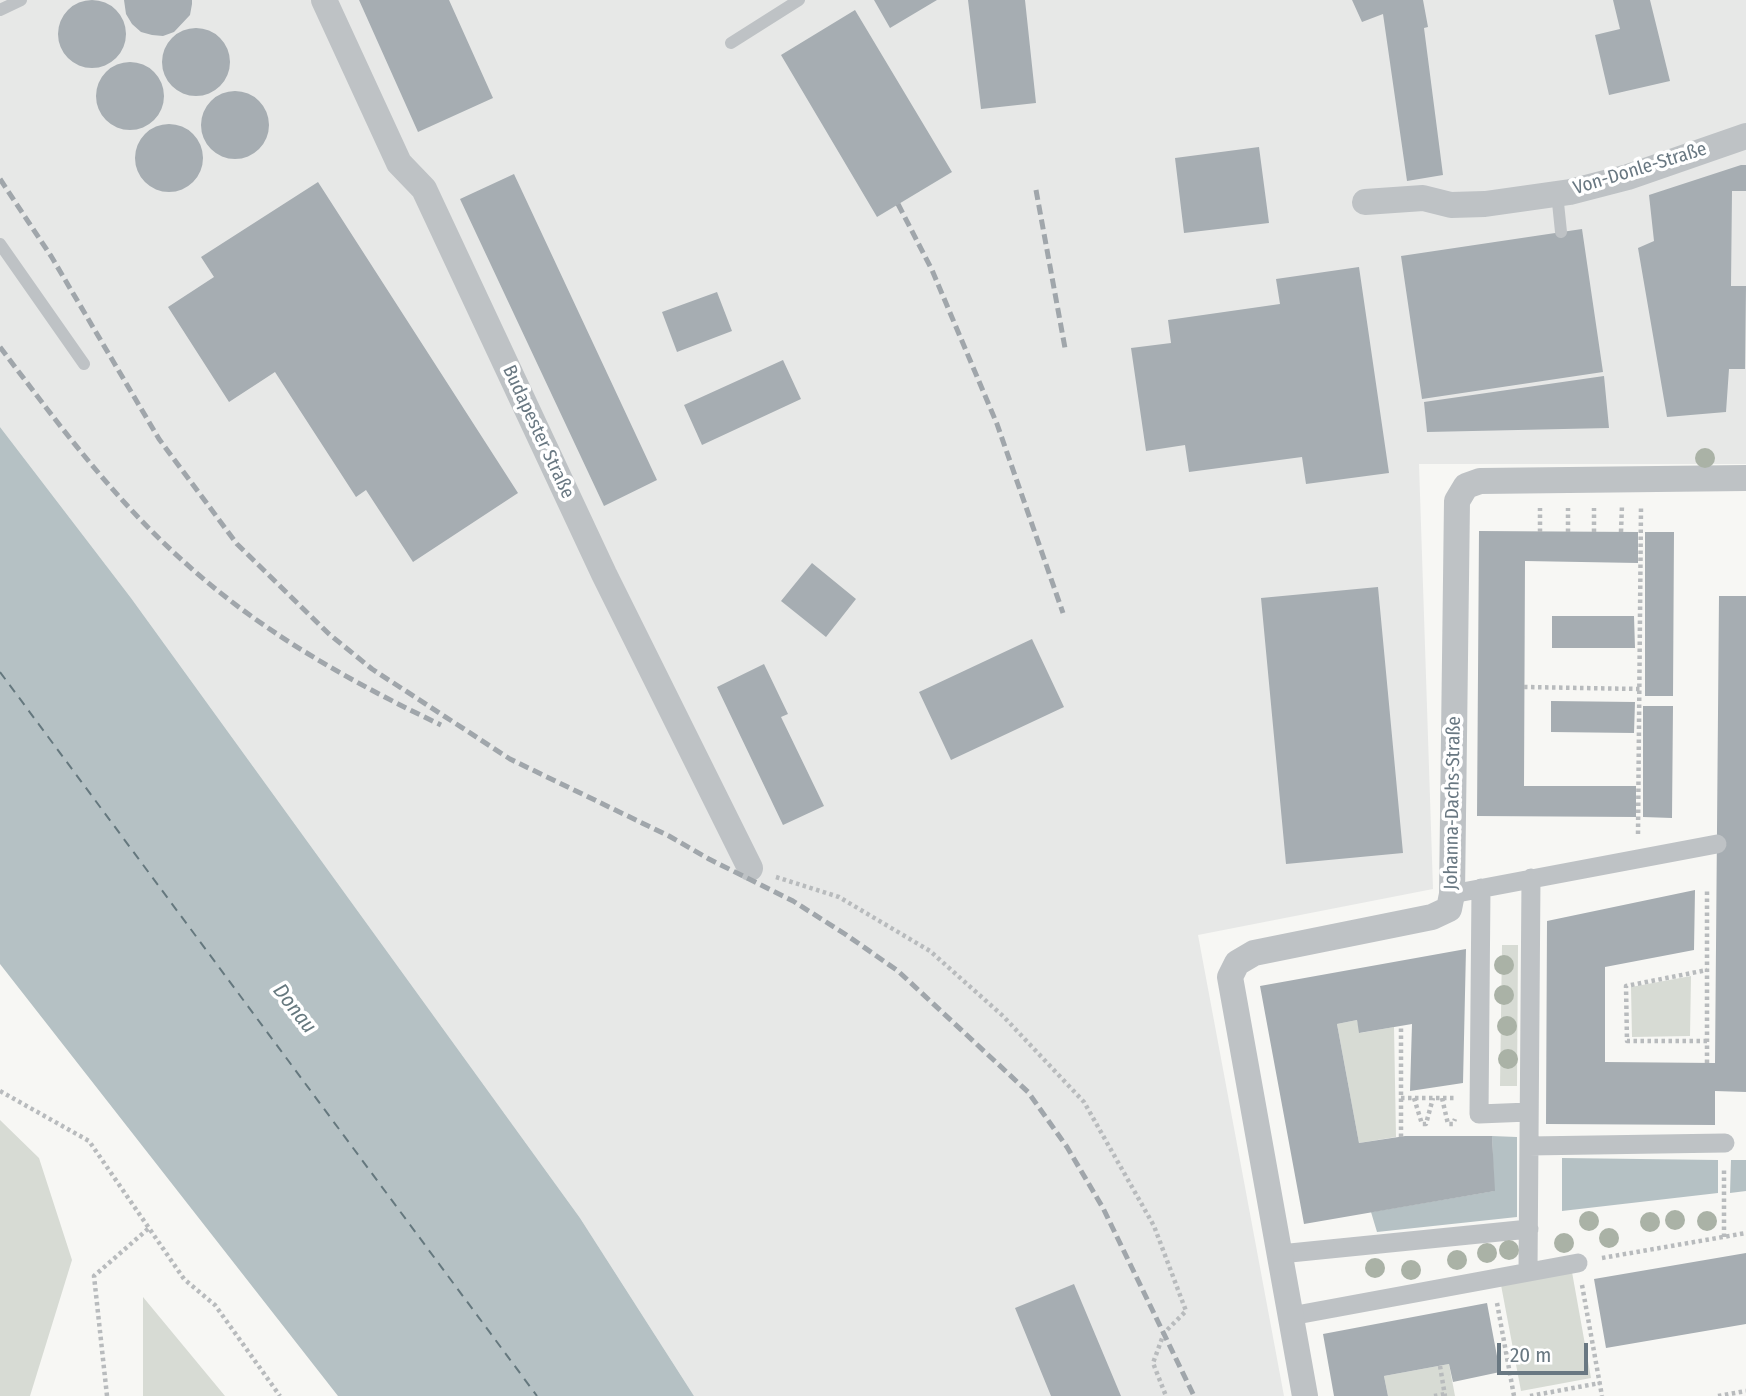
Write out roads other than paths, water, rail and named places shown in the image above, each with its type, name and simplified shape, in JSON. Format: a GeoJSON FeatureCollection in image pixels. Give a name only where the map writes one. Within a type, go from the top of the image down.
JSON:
{"type":"FeatureCollection","features":[{"type":"Feature","properties":{"kind":"street","name":"Budapester Straße"},"geometry":{"type":"LineString","coordinates":[[324,0],[399,163],[424,188],[604,574],[750,868]]}},
{"type":"Feature","properties":{"kind":"street","name":"Von-Donle-Straße"},"geometry":{"type":"LineString","coordinates":[[1365,202],[1423,198],[1451,205],[1485,204],[1557,193],[1628,177],[1746,136]]}},
{"type":"Feature","properties":{"kind":"street","name":"Johanna-Dachs-Straße"},"geometry":{"type":"LineString","coordinates":[[1305,1396],[1230,976],[1237,963],[1254,953],[1432,917],[1449,909],[1452,894],[1457,501],[1466,486],[1480,481],[1746,478]]}},
{"type":"Feature","properties":{"kind":"street"},"geometry":{"type":"LineString","coordinates":[[1452,894],[1717,844]]}},
{"type":"Feature","properties":{"kind":"street"},"geometry":{"type":"LineString","coordinates":[[1528,1271],[1531,878]]}},
{"type":"Feature","properties":{"kind":"street"},"geometry":{"type":"LineString","coordinates":[[1481,888],[1479,1114],[1529,1112]]}},
{"type":"Feature","properties":{"kind":"street"},"geometry":{"type":"LineString","coordinates":[[1529,1146],[1725,1143]]}},
{"type":"Feature","properties":{"kind":"street"},"geometry":{"type":"LineString","coordinates":[[1280,1254],[1529,1228]]}},
{"type":"Feature","properties":{"kind":"street"},"geometry":{"type":"LineString","coordinates":[[1291,1316],[1578,1263]]}},
{"type":"Feature","properties":{"kind":"lane"},"geometry":{"type":"LineString","coordinates":[[0,10],[21,0]]}},
{"type":"Feature","properties":{"kind":"lane"},"geometry":{"type":"LineString","coordinates":[[731,43],[799,0]]}},
{"type":"Feature","properties":{"kind":"lane"},"geometry":{"type":"LineString","coordinates":[[1557,193],[1561,232]]}},
{"type":"Feature","properties":{"kind":"lane"},"geometry":{"type":"LineString","coordinates":[[0,244],[85,364]]}},
{"type":"Feature","properties":{"kind":"water","name":"Donau"},"geometry":{"type":"Polygon","coordinates":[[[0,427],[131,598],[580,1218],[694,1396],[338,1396],[0,964],[0,427]]]}},
{"type":"Feature","properties":{"kind":"water"},"geometry":{"type":"Polygon","coordinates":[[[1492,1136],[1517,1137],[1517,1217],[1377,1232],[1371,1212],[1494,1191],[1492,1136]]]}},
{"type":"Feature","properties":{"kind":"water"},"geometry":{"type":"Polygon","coordinates":[[[1562,1158],[1718,1160],[1718,1193],[1562,1211],[1562,1158]]]}},
{"type":"Feature","properties":{"kind":"water"},"geometry":{"type":"Polygon","coordinates":[[[1731,1160],[1746,1160],[1746,1191],[1730,1193],[1731,1160]]]}},
{"type":"Feature","properties":{"kind":"railway"},"geometry":{"type":"LineString","coordinates":[[0,179],[51,256],[159,439],[237,544],[329,634],[372,669],[510,759],[669,836],[793,901],[845,934],[898,971],[1028,1092],[1067,1147],[1103,1208],[1194,1396]]}},
{"type":"Feature","properties":{"kind":"railway"},"geometry":{"type":"LineString","coordinates":[[1036,190],[1065,348]]}},
{"type":"Feature","properties":{"kind":"railway"},"geometry":{"type":"LineString","coordinates":[[898,204],[932,270],[997,424],[1063,613]]}},
{"type":"Feature","properties":{"kind":"railway"},"geometry":{"type":"LineString","coordinates":[[0,347],[108,484],[156,536],[211,585],[306,652],[441,725]]}}]}
